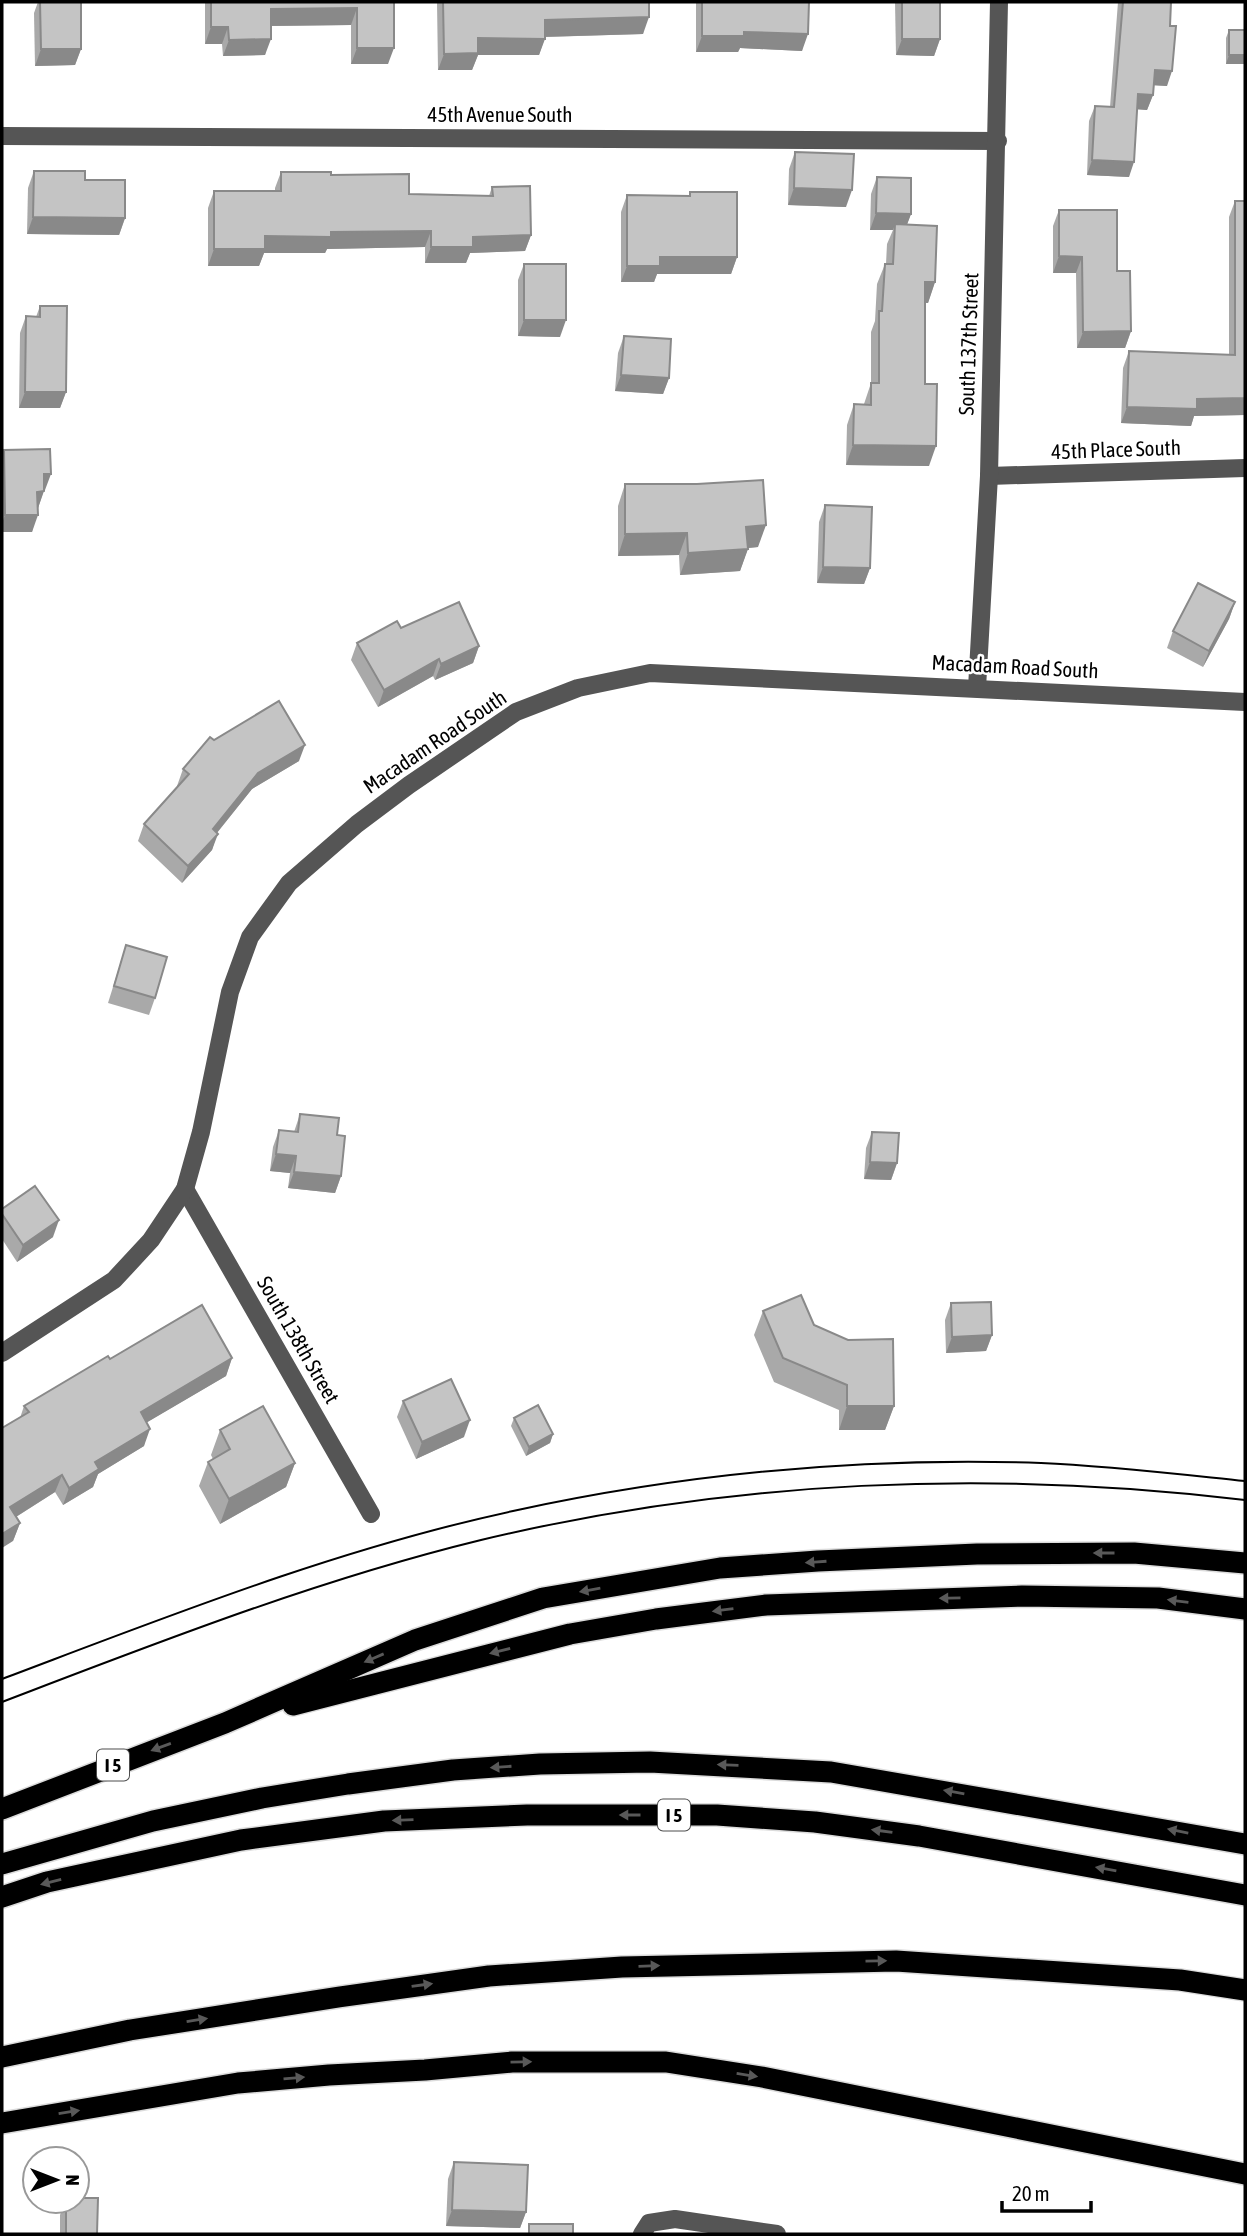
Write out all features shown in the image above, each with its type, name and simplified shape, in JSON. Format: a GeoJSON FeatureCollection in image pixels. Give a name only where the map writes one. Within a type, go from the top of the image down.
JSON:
{"type":"FeatureCollection","features":[{"type":"Feature","properties":{"kind":"highway"},"geometry":{"type":"LineString","coordinates":[[225,1723],[415,1640],[543,1598],[720,1568],[977,1554],[1134,1553],[1245,1563]]}},
{"type":"Feature","properties":{"kind":"highway","name":"I 5"},"geometry":{"type":"LineString","coordinates":[[2,1809],[225,1723],[570,1634],[656,1619],[766,1605],[1022,1596],[1158,1598],[1245,1609]]}},
{"type":"Feature","properties":{"kind":"highway"},"geometry":{"type":"LineString","coordinates":[[2,1864],[153,1821],[262,1798],[348,1784],[453,1770],[540,1764],[636,1762],[831,1772],[1245,1844]]}},
{"type":"Feature","properties":{"kind":"highway","name":"I 5"},"geometry":{"type":"LineString","coordinates":[[2,1896],[47,1882],[242,1840],[384,1821],[527,1815],[717,1815],[815,1822],[919,1836],[1245,1895]]}},
{"type":"Feature","properties":{"kind":"highway"},"geometry":{"type":"LineString","coordinates":[[2,2057],[130,2030],[339,1997],[489,1976],[621,1967],[896,1961],[1180,1980],[1245,1990]]}},
{"type":"Feature","properties":{"kind":"highway"},"geometry":{"type":"LineString","coordinates":[[2,2123],[238,2083],[512,2062],[666,2062],[762,2077],[1245,2174]]}},
{"type":"Feature","properties":{"kind":"street","name":"South 137th Street"},"geometry":{"type":"LineString","coordinates":[[977,688],[989,477],[999,2]]}},
{"type":"Feature","properties":{"kind":"street","name":"45th Avenue South"},"geometry":{"type":"LineString","coordinates":[[2,135],[998,141]]}},
{"type":"Feature","properties":{"kind":"street","name":"45th Place South"},"geometry":{"type":"LineString","coordinates":[[989,477],[1245,468]]}},
{"type":"Feature","properties":{"kind":"street","name":"Macadam Road South"},"geometry":{"type":"LineString","coordinates":[[2,1353],[114,1280],[151,1240],[185,1189],[201,1132],[230,992],[250,937],[289,883],[357,824],[516,712],[578,688],[650,673],[1245,702]]}},
{"type":"Feature","properties":{"kind":"street","name":"South 138th Street"},"geometry":{"type":"LineString","coordinates":[[185,1189],[371,1514]]}},
{"type":"Feature","properties":{"kind":"street"},"geometry":{"type":"LineString","coordinates":[[645,2229],[675,2219],[777,2234]]}},
{"type":"Feature","properties":{"kind":"building"},"geometry":{"type":"Polygon","coordinates":[[[40,2],[81,2],[81,49],[41,49],[40,2]]]}},
{"type":"Feature","properties":{"kind":"building"},"geometry":{"type":"Polygon","coordinates":[[[211,2],[394,2],[394,48],[357,48],[357,8],[271,9],[271,39],[229,40],[228,27],[211,27],[211,2]]]}},
{"type":"Feature","properties":{"kind":"building"},"geometry":{"type":"Polygon","coordinates":[[[443,2],[649,2],[649,17],[545,20],[545,39],[478,38],[478,53],[444,54],[443,2]]]}},
{"type":"Feature","properties":{"kind":"building"},"geometry":{"type":"Polygon","coordinates":[[[702,2],[809,2],[808,34],[744,32],[744,36],[702,36],[702,2]]]}},
{"type":"Feature","properties":{"kind":"building"},"geometry":{"type":"Polygon","coordinates":[[[902,2],[940,2],[940,39],[902,39],[902,2]]]}},
{"type":"Feature","properties":{"kind":"building"},"geometry":{"type":"Polygon","coordinates":[[[1123,2],[1171,2],[1170,26],[1176,26],[1172,71],[1155,70],[1153,95],[1138,94],[1134,162],[1092,160],[1095,106],[1114,107],[1123,2]]]}},
{"type":"Feature","properties":{"kind":"building"},"geometry":{"type":"Polygon","coordinates":[[[1229,30],[1245,30],[1245,55],[1229,55],[1229,30]]]}},
{"type":"Feature","properties":{"kind":"building"},"geometry":{"type":"Polygon","coordinates":[[[795,152],[854,154],[852,190],[794,188],[795,152]]]}},
{"type":"Feature","properties":{"kind":"building"},"geometry":{"type":"Polygon","coordinates":[[[34,171],[85,171],[85,180],[125,180],[125,218],[33,217],[34,171]]]}},
{"type":"Feature","properties":{"kind":"building"},"geometry":{"type":"Polygon","coordinates":[[[281,172],[331,172],[331,175],[409,174],[409,194],[493,196],[492,187],[530,186],[531,235],[473,237],[473,247],[431,247],[431,231],[331,232],[331,237],[265,236],[265,249],[214,249],[214,191],[281,191],[281,172]]]}},
{"type":"Feature","properties":{"kind":"building"},"geometry":{"type":"Polygon","coordinates":[[[877,177],[911,178],[911,214],[876,213],[877,177]]]}},
{"type":"Feature","properties":{"kind":"building"},"geometry":{"type":"Polygon","coordinates":[[[690,192],[737,192],[737,257],[660,257],[660,266],[627,266],[627,195],[690,196],[690,192]]]}},
{"type":"Feature","properties":{"kind":"building"},"geometry":{"type":"Polygon","coordinates":[[[1235,201],[1245,201],[1245,398],[1197,399],[1197,409],[1127,407],[1129,351],[1235,355],[1235,201]]]}},
{"type":"Feature","properties":{"kind":"building"},"geometry":{"type":"Polygon","coordinates":[[[1059,210],[1117,210],[1117,271],[1130,271],[1131,331],[1083,332],[1082,257],[1059,256],[1059,210]]]}},
{"type":"Feature","properties":{"kind":"building"},"geometry":{"type":"Polygon","coordinates":[[[895,224],[937,226],[935,282],[925,282],[925,384],[937,384],[936,446],[853,445],[854,404],[871,405],[871,383],[879,383],[879,311],[882,311],[885,264],[893,264],[895,224]]]}},
{"type":"Feature","properties":{"kind":"building"},"geometry":{"type":"Polygon","coordinates":[[[524,264],[566,264],[566,320],[524,320],[524,264]]]}},
{"type":"Feature","properties":{"kind":"building"},"geometry":{"type":"Polygon","coordinates":[[[40,306],[67,306],[66,392],[25,392],[26,316],[40,317],[40,306]]]}},
{"type":"Feature","properties":{"kind":"building"},"geometry":{"type":"Polygon","coordinates":[[[624,336],[671,339],[669,378],[621,375],[624,336]]]}},
{"type":"Feature","properties":{"kind":"building"},"geometry":{"type":"Polygon","coordinates":[[[50,449],[51,474],[44,474],[44,491],[37,492],[38,515],[5,515],[4,450],[50,449]]]}},
{"type":"Feature","properties":{"kind":"building"},"geometry":{"type":"Polygon","coordinates":[[[763,480],[766,525],[746,527],[748,549],[688,553],[687,533],[625,534],[625,484],[763,480]]]}},
{"type":"Feature","properties":{"kind":"building"},"geometry":{"type":"Polygon","coordinates":[[[825,505],[872,507],[870,568],[823,567],[825,505]]]}},
{"type":"Feature","properties":{"kind":"building"},"geometry":{"type":"Polygon","coordinates":[[[1198,583],[1235,602],[1209,651],[1173,631],[1198,583]]]}},
{"type":"Feature","properties":{"kind":"building"},"geometry":{"type":"Polygon","coordinates":[[[459,602],[479,646],[441,664],[439,659],[384,690],[357,643],[397,621],[401,628],[459,602]]]}},
{"type":"Feature","properties":{"kind":"building"},"geometry":{"type":"Polygon","coordinates":[[[279,701],[305,745],[258,773],[213,829],[218,834],[188,866],[144,824],[189,774],[183,769],[210,737],[214,740],[279,701]]]}},
{"type":"Feature","properties":{"kind":"building"},"geometry":{"type":"Polygon","coordinates":[[[126,945],[167,957],[155,998],[114,986],[126,945]]]}},
{"type":"Feature","properties":{"kind":"building"},"geometry":{"type":"Polygon","coordinates":[[[300,1114],[339,1118],[337,1135],[345,1136],[341,1176],[294,1172],[296,1156],[276,1154],[279,1130],[298,1132],[300,1114]]]}},
{"type":"Feature","properties":{"kind":"building"},"geometry":{"type":"Polygon","coordinates":[[[872,1132],[899,1133],[897,1163],[870,1162],[872,1132]]]}},
{"type":"Feature","properties":{"kind":"building"},"geometry":{"type":"Polygon","coordinates":[[[35,1186],[59,1220],[23,1245],[2,1214],[2,1209],[35,1186]]]}},
{"type":"Feature","properties":{"kind":"building"},"geometry":{"type":"Polygon","coordinates":[[[801,1295],[814,1325],[848,1340],[893,1339],[894,1406],[847,1406],[847,1385],[783,1358],[763,1311],[801,1295]]]}},
{"type":"Feature","properties":{"kind":"building"},"geometry":{"type":"Polygon","coordinates":[[[991,1302],[992,1335],[952,1337],[951,1303],[991,1302]]]}},
{"type":"Feature","properties":{"kind":"building"},"geometry":{"type":"Polygon","coordinates":[[[202,1305],[232,1358],[141,1412],[150,1429],[95,1462],[99,1469],[69,1488],[62,1475],[10,1507],[20,1523],[2,1534],[2,1428],[29,1412],[24,1406],[202,1305]]]}},
{"type":"Feature","properties":{"kind":"building"},"geometry":{"type":"Polygon","coordinates":[[[451,1379],[470,1420],[422,1442],[403,1401],[451,1379]]]}},
{"type":"Feature","properties":{"kind":"building"},"geometry":{"type":"Polygon","coordinates":[[[538,1405],[553,1434],[529,1447],[514,1418],[538,1405]]]}},
{"type":"Feature","properties":{"kind":"building"},"geometry":{"type":"Polygon","coordinates":[[[263,1406],[295,1463],[229,1499],[208,1462],[230,1449],[220,1430],[263,1406]]]}},
{"type":"Feature","properties":{"kind":"building"},"geometry":{"type":"Polygon","coordinates":[[[454,2162],[528,2165],[526,2212],[452,2210],[454,2162]]]}},
{"type":"Feature","properties":{"kind":"building"},"geometry":{"type":"Polygon","coordinates":[[[91,2198],[98,2198],[97,2234],[66,2234],[66,2215],[91,2215],[91,2198]]]}},
{"type":"Feature","properties":{"kind":"building"},"geometry":{"type":"Polygon","coordinates":[[[529,2224],[573,2224],[573,2234],[529,2234],[529,2224]]]}},
{"type":"Feature","properties":{"kind":"tram line"},"geometry":{"type":"LineString","coordinates":[[2,1679],[254,1586],[382,1544],[513,1511],[644,1487],[776,1470],[974,1462],[1092,1466],[1245,1481]]}},
{"type":"Feature","properties":{"kind":"tram line"},"geometry":{"type":"LineString","coordinates":[[2,1702],[239,1614],[359,1574],[481,1540],[670,1504],[766,1493],[958,1483],[1150,1490],[1245,1500]]}}]}
